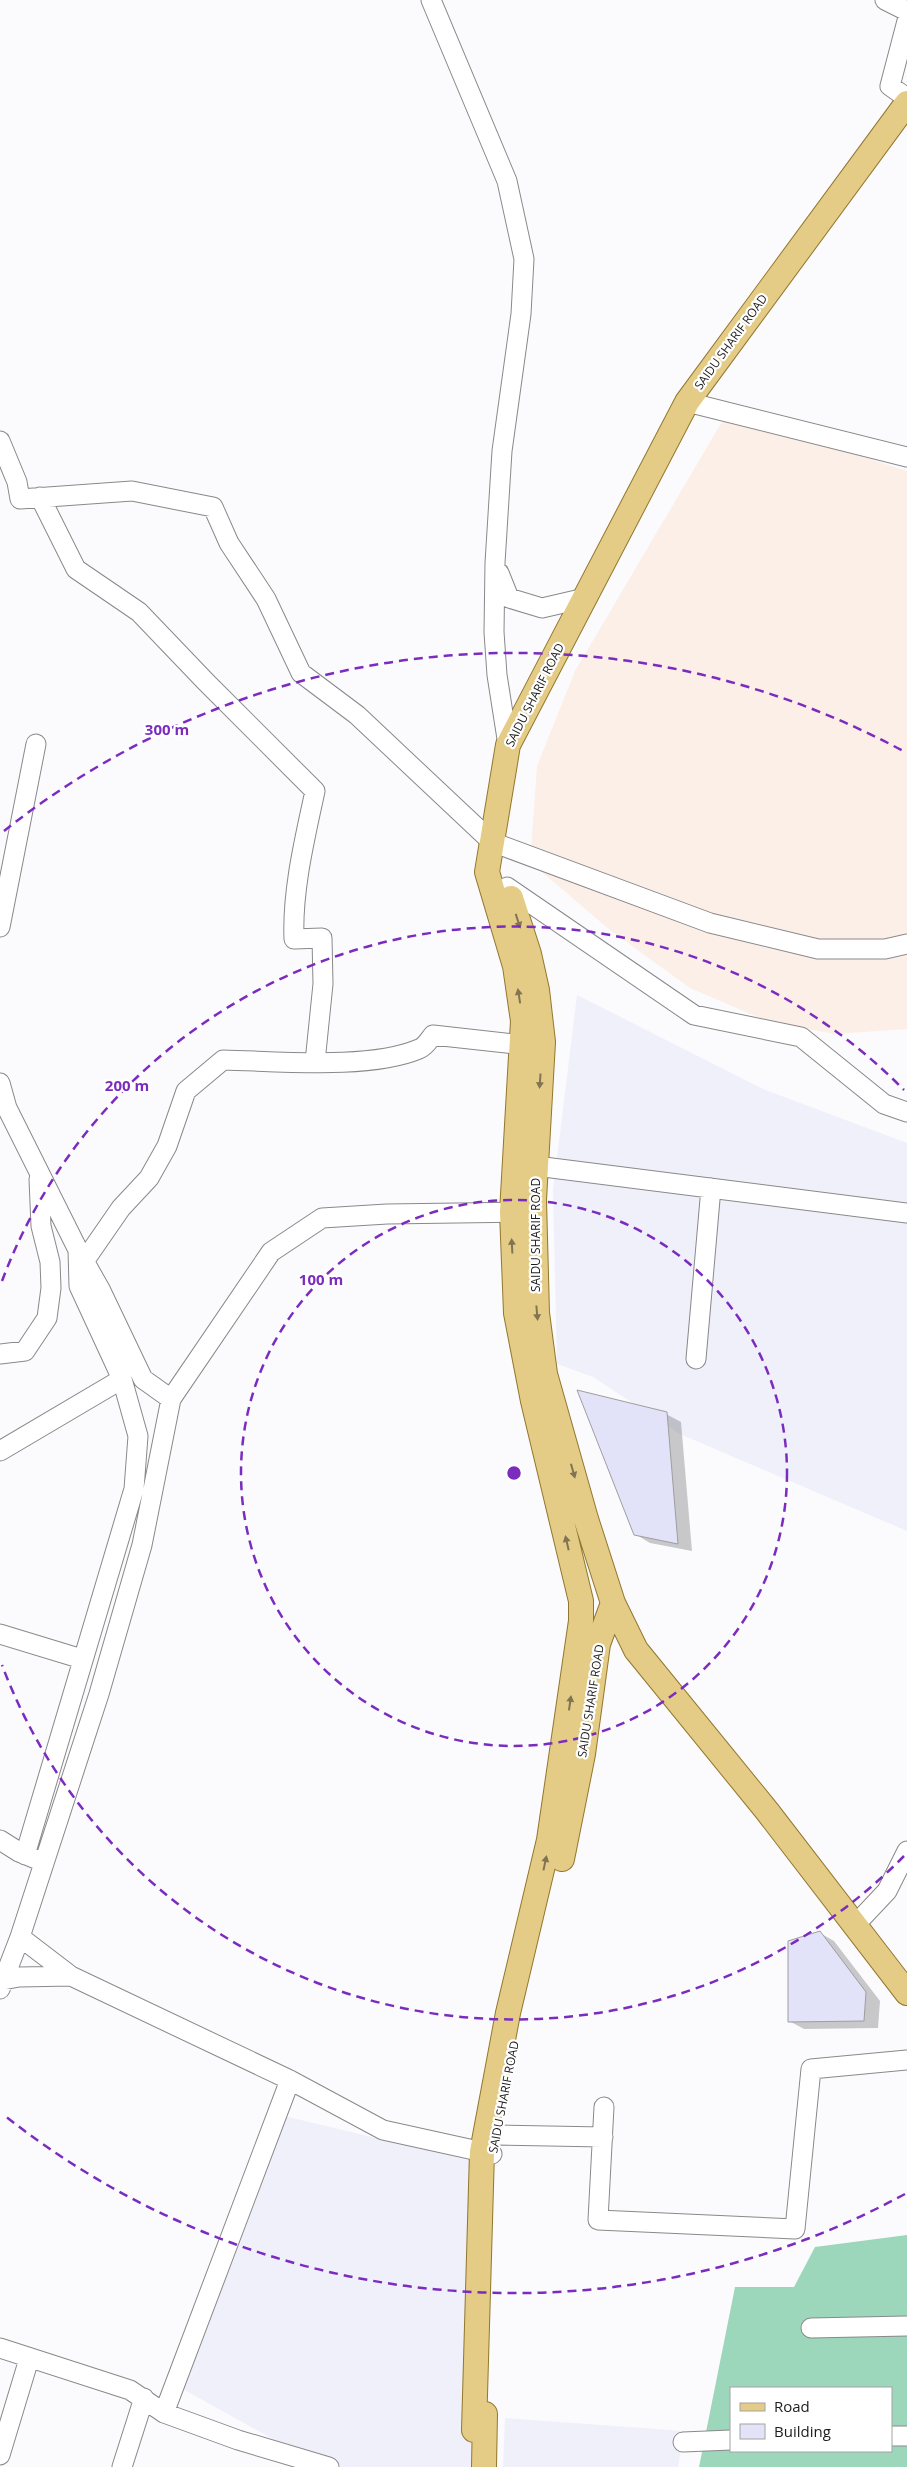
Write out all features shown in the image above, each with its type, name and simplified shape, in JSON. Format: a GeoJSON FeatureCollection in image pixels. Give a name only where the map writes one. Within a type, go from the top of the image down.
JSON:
{"type":"FeatureCollection","features":[{"type":"Feature","properties":{"kind":"main road","name":"SAIDU SHARIF ROAD"},"geometry":{"type":"LineString","coordinates":[[523,1212],[536,1166],[542,1037],[537,990],[529,954],[492,842],[508,745],[687,402],[907,103]]}},
{"type":"Feature","properties":{"kind":"main road"},"geometry":{"type":"LineString","coordinates":[[492,842],[487,872],[515,966],[524,1021],[523,1212],[516,1313],[542,1399],[586,1519],[613,1603],[636,1650],[767,1810],[907,1993]]}},
{"type":"Feature","properties":{"kind":"main road"},"geometry":{"type":"LineString","coordinates":[[484,2467],[479,2430],[490,2147],[549,1840],[582,1621],[581,1601],[542,1399]]}},
{"type":"Feature","properties":{"kind":"main road"},"geometry":{"type":"LineString","coordinates":[[581,1601],[598,1644]]}},
{"type":"Feature","properties":{"kind":"main road","name":"SAIDU SHARIF ROAD"},"geometry":{"type":"LineString","coordinates":[[514,2015],[557,1880],[583,1754],[598,1644],[613,1603]]}},
{"type":"Feature","properties":{"kind":"street"},"geometry":{"type":"LineString","coordinates":[[431,0],[489,142],[507,180],[524,259],[521,314],[502,451],[496,563],[494,632],[497,675],[508,745]]}},
{"type":"Feature","properties":{"kind":"street"},"geometry":{"type":"LineString","coordinates":[[885,0],[907,11]]}},
{"type":"Feature","properties":{"kind":"street"},"geometry":{"type":"LineString","coordinates":[[907,21],[890,86],[907,98]]}},
{"type":"Feature","properties":{"kind":"street"},"geometry":{"type":"LineString","coordinates":[[687,402],[907,457]]}},
{"type":"Feature","properties":{"kind":"street"},"geometry":{"type":"LineString","coordinates":[[0,442],[18,482],[20,499],[132,491],[213,507],[229,543],[266,599],[301,673],[357,715],[492,842],[710,923],[818,949],[884,949],[907,944]]}},
{"type":"Feature","properties":{"kind":"street"},"geometry":{"type":"LineString","coordinates":[[40,497],[76,569],[139,612],[315,791],[306,830],[294,922],[294,939],[322,938],[323,984],[316,1062]]}},
{"type":"Feature","properties":{"kind":"street"},"geometry":{"type":"LineString","coordinates":[[496,563],[509,598],[542,608],[585,598]]}},
{"type":"Feature","properties":{"kind":"street"},"geometry":{"type":"LineString","coordinates":[[0,927],[36,744]]}},
{"type":"Feature","properties":{"kind":"street"},"geometry":{"type":"LineString","coordinates":[[507,888],[694,1015],[801,1037],[884,1104],[907,1112]]}},
{"type":"Feature","properties":{"kind":"street"},"geometry":{"type":"LineString","coordinates":[[25,1855],[134,1489],[138,1436],[122,1379],[79,1286],[81,1255],[149,1178],[167,1146],[186,1091],[223,1060],[316,1062],[384,1059],[422,1048],[433,1035],[524,1045]]}},
{"type":"Feature","properties":{"kind":"street"},"geometry":{"type":"LineString","coordinates":[[0,1083],[7,1108],[143,1379],[171,1398]]}},
{"type":"Feature","properties":{"kind":"street"},"geometry":{"type":"LineString","coordinates":[[536,1166],[907,1213]]}},
{"type":"Feature","properties":{"kind":"street"},"geometry":{"type":"LineString","coordinates":[[0,1354],[25,1351],[47,1318],[51,1288],[50,1262],[42,1226],[38,1170]]}},
{"type":"Feature","properties":{"kind":"street"},"geometry":{"type":"LineString","coordinates":[[696,1359],[711,1188]]}},
{"type":"Feature","properties":{"kind":"street"},"geometry":{"type":"LineString","coordinates":[[2,1985],[20,1937],[99,1694],[142,1545],[171,1398],[272,1252],[322,1218],[387,1214],[523,1212]]}},
{"type":"Feature","properties":{"kind":"street"},"geometry":{"type":"LineString","coordinates":[[0,1451],[122,1379]]}},
{"type":"Feature","properties":{"kind":"street"},"geometry":{"type":"LineString","coordinates":[[0,1634],[82,1659]]}},
{"type":"Feature","properties":{"kind":"street"},"geometry":{"type":"LineString","coordinates":[[0,1840],[25,1855],[44,1863]]}},
{"type":"Feature","properties":{"kind":"street"},"geometry":{"type":"LineString","coordinates":[[855,1925],[887,1891],[907,1851]]}},
{"type":"Feature","properties":{"kind":"street"},"geometry":{"type":"LineString","coordinates":[[20,1937],[71,1976],[290,2080],[384,2130],[490,2147],[602,2137]]}},
{"type":"Feature","properties":{"kind":"street"},"geometry":{"type":"LineString","coordinates":[[2,1985],[19,1977],[71,1976]]}},
{"type":"Feature","properties":{"kind":"street"},"geometry":{"type":"LineString","coordinates":[[604,2106],[598,2220],[795,2229],[811,2069],[907,2060]]}},
{"type":"Feature","properties":{"kind":"street"},"geometry":{"type":"LineString","coordinates":[[164,2413],[290,2080]]}},
{"type":"Feature","properties":{"kind":"street"},"geometry":{"type":"LineString","coordinates":[[811,2328],[907,2326]]}},
{"type":"Feature","properties":{"kind":"street"},"geometry":{"type":"LineString","coordinates":[[0,2348],[29,2359],[130,2390],[164,2413],[238,2440],[329,2467]]}},
{"type":"Feature","properties":{"kind":"street"},"geometry":{"type":"LineString","coordinates":[[0,2455],[29,2359]]}},
{"type":"Feature","properties":{"kind":"street"},"geometry":{"type":"LineString","coordinates":[[122,2467],[144,2398]]}},
{"type":"Feature","properties":{"kind":"street"},"geometry":{"type":"LineString","coordinates":[[892,2436],[907,2436]]}},
{"type":"Feature","properties":{"kind":"street"},"geometry":{"type":"LineString","coordinates":[[683,2442],[730,2440]]}},
{"type":"Feature","properties":{"kind":"shaded area"},"geometry":{"type":"Polygon","coordinates":[[[729,414],[907,471],[907,1029],[835,1034],[769,1022],[690,988],[610,930],[530,862],[537,766],[575,671],[720,425],[729,414]]]}},
{"type":"Feature","properties":{"kind":"shaded area"},"geometry":{"type":"Polygon","coordinates":[[[577,995],[763,1089],[907,1143],[907,1531],[680,1434],[593,1377],[557,1364],[553,1190],[577,995]]]}},
{"type":"Feature","properties":{"kind":"shaded area"},"geometry":{"type":"Polygon","coordinates":[[[276,2114],[476,2162],[472,2467],[323,2467],[181,2388],[276,2114]]]}},
{"type":"Feature","properties":{"kind":"shaded area"},"geometry":{"type":"Polygon","coordinates":[[[505,2418],[684,2431],[678,2467],[503,2467],[505,2418]]]}},
{"type":"Feature","properties":{"kind":"green space"},"geometry":{"type":"Polygon","coordinates":[[[907,2235],[907,2467],[699,2467],[735,2287],[794,2287],[815,2247],[907,2235]]]}},
{"type":"Feature","properties":{"kind":"building"},"geometry":{"type":"Polygon","coordinates":[[[577,1390],[667,1412],[678,1544],[634,1535],[577,1390]]]}},
{"type":"Feature","properties":{"kind":"building"},"geometry":{"type":"Polygon","coordinates":[[[820,1931],[866,1992],[864,2021],[788,2022],[788,1941],[820,1931]]]}}]}
